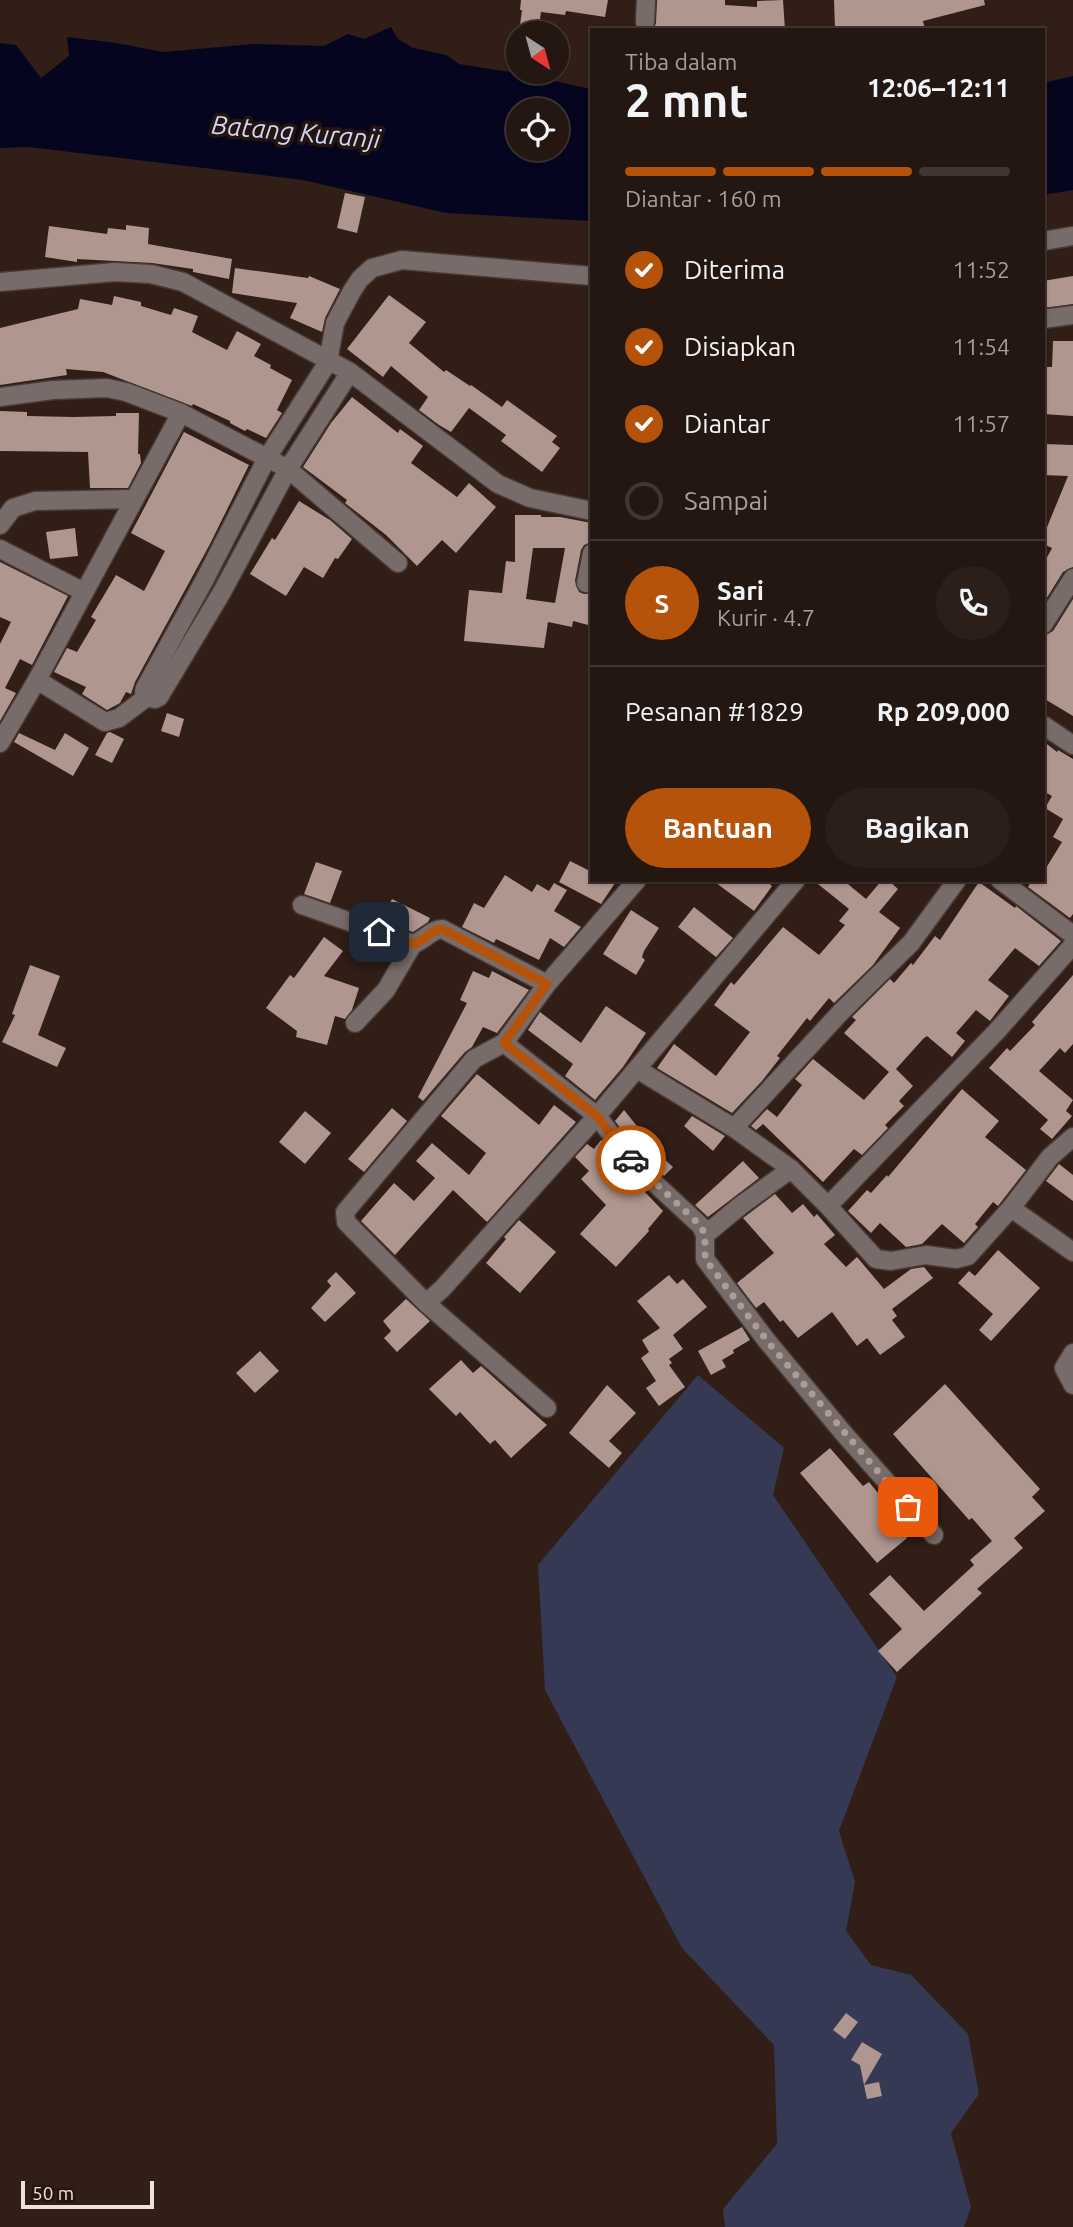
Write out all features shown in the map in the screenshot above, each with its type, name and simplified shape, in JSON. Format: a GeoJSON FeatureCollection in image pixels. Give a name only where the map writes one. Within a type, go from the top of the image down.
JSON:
{"type":"FeatureCollection","features":[{"type":"Feature","properties":{"kind":"street"},"geometry":{"type":"LineString","coordinates":[[645,22],[646,0]]}},
{"type":"Feature","properties":{"kind":"street"},"geometry":{"type":"LineString","coordinates":[[1045,241],[1073,236]]}},
{"type":"Feature","properties":{"kind":"street"},"geometry":{"type":"LineString","coordinates":[[350,372],[288,469],[222,592],[162,693],[155,699],[147,697],[145,688],[204,582],[267,458],[328,362],[335,323],[352,291],[372,268],[402,260],[590,276]]}},
{"type":"Feature","properties":{"kind":"street"},"geometry":{"type":"LineString","coordinates":[[0,282],[115,272],[168,277],[202,291],[350,372],[498,484],[530,498],[590,511]]}},
{"type":"Feature","properties":{"kind":"street"},"geometry":{"type":"LineString","coordinates":[[1045,319],[1073,315]]}},
{"type":"Feature","properties":{"kind":"street"},"geometry":{"type":"LineString","coordinates":[[0,397],[54,390],[107,388],[126,392],[181,413],[288,469],[398,563]]}},
{"type":"Feature","properties":{"kind":"street"},"geometry":{"type":"LineString","coordinates":[[0,743],[37,680],[181,413]]}},
{"type":"Feature","properties":{"kind":"street"},"geometry":{"type":"LineString","coordinates":[[0,525],[13,508],[35,501],[133,499]]}},
{"type":"Feature","properties":{"kind":"street"},"geometry":{"type":"LineString","coordinates":[[0,549],[84,592]]}},
{"type":"Feature","properties":{"kind":"street"},"geometry":{"type":"LineString","coordinates":[[586,583],[590,563]]}},
{"type":"Feature","properties":{"kind":"street"},"geometry":{"type":"LineString","coordinates":[[1045,622],[1073,578]]}},
{"type":"Feature","properties":{"kind":"street"},"geometry":{"type":"LineString","coordinates":[[204,582],[222,592]]}},
{"type":"Feature","properties":{"kind":"street"},"geometry":{"type":"LineString","coordinates":[[37,680],[105,722],[119,718],[147,697]]}},
{"type":"Feature","properties":{"kind":"street"},"geometry":{"type":"LineString","coordinates":[[1045,726],[1073,745]]}},
{"type":"Feature","properties":{"kind":"street"},"geometry":{"type":"LineString","coordinates":[[547,1408],[426,1303],[346,1222],[345,1212],[474,1059],[504,1043],[547,984],[635,882]]}},
{"type":"Feature","properties":{"kind":"street"},"geometry":{"type":"LineString","coordinates":[[426,1303],[442,1289],[597,1116],[794,882]]}},
{"type":"Feature","properties":{"kind":"street"},"geometry":{"type":"LineString","coordinates":[[734,1129],[840,1013],[911,943],[956,882]]}},
{"type":"Feature","properties":{"kind":"street"},"geometry":{"type":"LineString","coordinates":[[1003,882],[1073,935]]}},
{"type":"Feature","properties":{"kind":"street"},"geometry":{"type":"LineString","coordinates":[[302,905],[413,944],[435,930],[442,929],[547,984]]}},
{"type":"Feature","properties":{"kind":"street"},"geometry":{"type":"LineString","coordinates":[[355,1023],[386,989],[413,944]]}},
{"type":"Feature","properties":{"kind":"street"},"geometry":{"type":"LineString","coordinates":[[828,1206],[996,1032],[1073,945]]}},
{"type":"Feature","properties":{"kind":"street"},"geometry":{"type":"LineString","coordinates":[[504,1043],[597,1116],[635,1165],[701,1226],[705,1235],[705,1259],[768,1342],[845,1435],[934,1535]]}},
{"type":"Feature","properties":{"kind":"street"},"geometry":{"type":"LineString","coordinates":[[637,1069],[734,1129],[791,1169],[876,1259],[891,1261],[926,1255],[956,1259],[968,1256],[1011,1208],[1049,1157],[1073,1137]]}},
{"type":"Feature","properties":{"kind":"street"},"geometry":{"type":"LineString","coordinates":[[705,1235],[791,1169]]}},
{"type":"Feature","properties":{"kind":"street"},"geometry":{"type":"LineString","coordinates":[[1011,1208],[1073,1252]]}},
{"type":"Feature","properties":{"kind":"street"},"geometry":{"type":"LineString","coordinates":[[1073,1353],[1064,1368],[1073,1385]]}},
{"type":"Feature","properties":{"kind":"shaded area"},"geometry":{"type":"Polygon","coordinates":[[[698,1375],[784,1448],[773,1495],[897,1677],[839,1831],[855,1882],[846,1931],[871,1965],[911,1975],[968,2034],[979,2094],[951,2133],[971,2207],[964,2227],[725,2227],[723,2209],[777,2144],[774,2045],[682,1948],[545,1690],[538,1565],[698,1375]]]}},
{"type":"Feature","properties":{"kind":"water","name":"Batang Kuranji"},"geometry":{"type":"Polygon","coordinates":[[[391,27],[398,39],[413,48],[446,55],[459,64],[506,71],[506,84],[568,84],[590,89],[590,221],[446,213],[303,180],[29,147],[0,148],[0,43],[16,45],[41,78],[69,56],[67,37],[163,52],[254,44],[324,46],[348,34],[364,39],[391,27]]]}},
{"type":"Feature","properties":{"kind":"water"},"geometry":{"type":"Polygon","coordinates":[[[1073,76],[1073,190],[1045,195],[1045,83],[1073,76]]]}},
{"type":"Feature","properties":{"kind":"building"},"geometry":{"type":"Polygon","coordinates":[[[521,0],[608,0],[605,17],[566,11],[565,15],[541,12],[540,21],[521,21],[521,0]]]}},
{"type":"Feature","properties":{"kind":"building"},"geometry":{"type":"Polygon","coordinates":[[[657,0],[725,0],[725,5],[757,7],[757,1],[783,0],[785,28],[654,28],[657,0]]]}},
{"type":"Feature","properties":{"kind":"building"},"geometry":{"type":"Polygon","coordinates":[[[834,0],[984,0],[985,5],[923,21],[925,28],[835,28],[834,0]]]}},
{"type":"Feature","properties":{"kind":"building"},"geometry":{"type":"Polygon","coordinates":[[[345,193],[365,197],[357,233],[337,228],[345,193]]]}},
{"type":"Feature","properties":{"kind":"building"},"geometry":{"type":"Polygon","coordinates":[[[126,225],[149,228],[148,244],[232,259],[229,279],[193,272],[193,269],[152,263],[77,259],[77,262],[45,257],[49,226],[107,234],[108,228],[126,230],[126,225]]]}},
{"type":"Feature","properties":{"kind":"building"},"geometry":{"type":"Polygon","coordinates":[[[235,268],[309,276],[340,289],[325,318],[322,332],[290,318],[297,303],[232,293],[235,268]]]}},
{"type":"Feature","properties":{"kind":"building"},"geometry":{"type":"Polygon","coordinates":[[[1073,276],[1073,304],[1045,308],[1045,281],[1073,276]]]}},
{"type":"Feature","properties":{"kind":"building"},"geometry":{"type":"Polygon","coordinates":[[[389,295],[426,322],[409,343],[444,372],[446,370],[471,385],[502,407],[507,400],[557,436],[552,442],[560,448],[542,472],[501,441],[506,435],[469,408],[451,432],[439,425],[419,410],[428,397],[391,366],[383,377],[347,349],[389,295]]]}},
{"type":"Feature","properties":{"kind":"building"},"geometry":{"type":"Polygon","coordinates":[[[114,296],[141,302],[141,306],[171,315],[174,308],[198,316],[192,332],[227,350],[237,331],[261,344],[254,356],[292,380],[277,410],[282,413],[266,438],[247,429],[245,431],[193,404],[192,406],[103,372],[66,369],[67,375],[0,385],[0,328],[78,309],[80,299],[112,305],[114,296]]]}},
{"type":"Feature","properties":{"kind":"building"},"geometry":{"type":"Polygon","coordinates":[[[1053,341],[1073,341],[1073,416],[1045,414],[1045,367],[1052,367],[1053,341]]]}},
{"type":"Feature","properties":{"kind":"building"},"geometry":{"type":"Polygon","coordinates":[[[352,397],[398,433],[400,429],[423,446],[411,463],[457,497],[469,483],[496,507],[456,553],[442,540],[417,566],[386,535],[345,503],[347,500],[303,467],[331,423],[352,397]]]}},
{"type":"Feature","properties":{"kind":"building"},"geometry":{"type":"Polygon","coordinates":[[[0,411],[27,412],[27,416],[73,417],[139,413],[138,454],[141,463],[128,488],[90,488],[88,452],[0,451],[0,411]]]}},
{"type":"Feature","properties":{"kind":"building"},"geometry":{"type":"Polygon","coordinates":[[[184,432],[249,465],[131,694],[126,692],[120,703],[107,710],[82,694],[86,687],[54,672],[67,648],[77,652],[96,620],[91,617],[116,575],[144,591],[165,551],[131,533],[184,432]]]}},
{"type":"Feature","properties":{"kind":"building"},"geometry":{"type":"Polygon","coordinates":[[[1045,444],[1073,445],[1073,567],[1063,572],[1045,601],[1045,561],[1052,548],[1045,545],[1045,532],[1068,476],[1045,475],[1045,444]]]}},
{"type":"Feature","properties":{"kind":"building"},"geometry":{"type":"Polygon","coordinates":[[[299,501],[330,520],[352,539],[338,559],[335,558],[323,578],[304,567],[286,596],[250,574],[299,501]]]}},
{"type":"Feature","properties":{"kind":"building"},"geometry":{"type":"Polygon","coordinates":[[[515,515],[541,515],[590,523],[590,543],[581,550],[575,581],[579,592],[590,593],[590,625],[573,621],[572,627],[548,622],[544,648],[464,641],[469,590],[502,593],[506,561],[515,562],[515,515]],[[533,548],[526,599],[555,603],[565,548],[533,548]]]}},
{"type":"Feature","properties":{"kind":"building"},"geometry":{"type":"Polygon","coordinates":[[[75,528],[78,556],[50,559],[46,532],[75,528]]]}},
{"type":"Feature","properties":{"kind":"building"},"geometry":{"type":"Polygon","coordinates":[[[0,562],[68,596],[32,665],[20,659],[5,688],[16,693],[0,721],[0,644],[11,622],[0,617],[0,562]]]}},
{"type":"Feature","properties":{"kind":"building"},"geometry":{"type":"Polygon","coordinates":[[[1073,599],[1073,716],[1045,699],[1045,635],[1053,631],[1073,599]]]}},
{"type":"Feature","properties":{"kind":"building"},"geometry":{"type":"Polygon","coordinates":[[[167,713],[184,719],[179,737],[161,731],[167,713]]]}},
{"type":"Feature","properties":{"kind":"building"},"geometry":{"type":"Polygon","coordinates":[[[110,732],[124,739],[112,763],[95,755],[110,732]]]}},
{"type":"Feature","properties":{"kind":"building"},"geometry":{"type":"Polygon","coordinates":[[[19,733],[55,750],[65,733],[89,748],[73,776],[14,742],[19,733]]]}},
{"type":"Feature","properties":{"kind":"building"},"geometry":{"type":"Polygon","coordinates":[[[1045,743],[1073,759],[1073,914],[1070,918],[1028,887],[1031,882],[1045,882],[1045,870],[1062,842],[1053,837],[1063,819],[1045,808],[1052,796],[1045,792],[1045,743]]]}},
{"type":"Feature","properties":{"kind":"building"},"geometry":{"type":"Polygon","coordinates":[[[570,861],[590,871],[590,882],[616,882],[601,904],[559,882],[570,861]]]}},
{"type":"Feature","properties":{"kind":"building"},"geometry":{"type":"Polygon","coordinates":[[[316,862],[342,871],[330,903],[304,894],[316,862]]]}},
{"type":"Feature","properties":{"kind":"building"},"geometry":{"type":"Polygon","coordinates":[[[505,875],[532,892],[537,884],[549,891],[554,883],[567,890],[554,911],[581,927],[564,947],[550,938],[539,960],[496,939],[494,943],[462,927],[474,903],[484,908],[505,875]]]}},
{"type":"Feature","properties":{"kind":"building"},"geometry":{"type":"Polygon","coordinates":[[[715,882],[767,882],[772,886],[754,911],[715,882]]]}},
{"type":"Feature","properties":{"kind":"building"},"geometry":{"type":"Polygon","coordinates":[[[815,882],[845,882],[866,899],[880,882],[890,882],[898,889],[879,912],[900,928],[873,965],[834,1003],[829,998],[810,1021],[807,1018],[777,1056],[780,1058],[762,1081],[732,1113],[657,1068],[674,1044],[716,1076],[750,1032],[714,1005],[731,982],[734,985],[783,927],[819,955],[845,925],[839,921],[849,909],[815,882]]]}},
{"type":"Feature","properties":{"kind":"building"},"geometry":{"type":"Polygon","coordinates":[[[979,882],[1015,908],[1016,906],[1061,941],[1039,966],[1015,948],[988,980],[1009,996],[990,1021],[976,1010],[956,1033],[965,1041],[952,1057],[927,1036],[923,1039],[896,1069],[913,1086],[899,1101],[904,1106],[885,1125],[888,1128],[862,1155],[854,1149],[823,1182],[763,1124],[756,1130],[751,1126],[767,1109],[777,1117],[802,1085],[795,1079],[813,1059],[864,1100],[889,1072],[844,1033],[856,1020],[852,1017],[890,979],[894,983],[911,963],[913,965],[935,936],[940,940],[979,882]]]}},
{"type":"Feature","properties":{"kind":"building"},"geometry":{"type":"Polygon","coordinates":[[[392,899],[430,918],[428,922],[413,932],[381,921],[392,899]]]}},
{"type":"Feature","properties":{"kind":"building"},"geometry":{"type":"Polygon","coordinates":[[[694,907],[733,938],[716,957],[678,927],[694,907]]]}},
{"type":"Feature","properties":{"kind":"building"},"geometry":{"type":"Polygon","coordinates":[[[631,910],[659,928],[644,951],[642,957],[645,960],[636,975],[603,954],[631,910]]]}},
{"type":"Feature","properties":{"kind":"building"},"geometry":{"type":"Polygon","coordinates":[[[324,937],[343,951],[324,976],[359,988],[352,1010],[345,1019],[335,1016],[327,1045],[296,1037],[297,1031],[266,1008],[290,975],[294,978],[324,937]]]}},
{"type":"Feature","properties":{"kind":"building"},"geometry":{"type":"Polygon","coordinates":[[[30,965],[60,976],[38,1035],[66,1048],[57,1067],[2,1042],[15,1015],[12,1014],[30,965]]]}},
{"type":"Feature","properties":{"kind":"building"},"geometry":{"type":"Polygon","coordinates":[[[473,971],[489,978],[492,971],[529,990],[497,1033],[483,1027],[472,1047],[423,1101],[418,1097],[467,1003],[460,1000],[473,971]]]}},
{"type":"Feature","properties":{"kind":"building"},"geometry":{"type":"Polygon","coordinates":[[[1073,975],[1073,1044],[1065,1053],[1060,1048],[1039,1071],[1073,1100],[1066,1111],[1072,1116],[1052,1139],[1040,1129],[1048,1120],[989,1068],[1007,1048],[1010,1051],[1035,1025],[1032,1022],[1073,975]]]}},
{"type":"Feature","properties":{"kind":"building"},"geometry":{"type":"Polygon","coordinates":[[[606,1006],[646,1033],[623,1067],[595,1100],[565,1076],[573,1064],[528,1030],[540,1012],[581,1043],[606,1006]]]}},
{"type":"Feature","properties":{"kind":"building"},"geometry":{"type":"Polygon","coordinates":[[[477,1074],[539,1125],[554,1105],[576,1122],[487,1222],[453,1190],[395,1255],[361,1221],[394,1183],[414,1201],[435,1178],[416,1161],[432,1143],[469,1175],[486,1153],[441,1116],[477,1074]]]}},
{"type":"Feature","properties":{"kind":"building"},"geometry":{"type":"Polygon","coordinates":[[[962,1089],[999,1121],[985,1137],[1026,1170],[998,1206],[993,1202],[975,1224],[978,1227],[964,1243],[942,1224],[922,1244],[906,1247],[880,1223],[871,1233],[848,1211],[867,1190],[871,1193],[887,1175],[888,1177],[962,1089]]]}},
{"type":"Feature","properties":{"kind":"building"},"geometry":{"type":"Polygon","coordinates":[[[392,1108],[407,1121],[364,1172],[348,1159],[392,1108]]]}},
{"type":"Feature","properties":{"kind":"building"},"geometry":{"type":"Polygon","coordinates":[[[624,1110],[644,1135],[641,1138],[673,1167],[664,1176],[643,1157],[615,1121],[624,1110]]]}},
{"type":"Feature","properties":{"kind":"building"},"geometry":{"type":"Polygon","coordinates":[[[305,1111],[331,1133],[305,1164],[279,1142],[305,1111]]]}},
{"type":"Feature","properties":{"kind":"building"},"geometry":{"type":"Polygon","coordinates":[[[692,1116],[725,1136],[713,1151],[684,1126],[692,1116]]]}},
{"type":"Feature","properties":{"kind":"building"},"geometry":{"type":"Polygon","coordinates":[[[601,1140],[626,1172],[663,1211],[649,1231],[616,1267],[580,1234],[606,1205],[581,1179],[589,1171],[575,1157],[587,1144],[594,1149],[601,1140]]]}},
{"type":"Feature","properties":{"kind":"building"},"geometry":{"type":"Polygon","coordinates":[[[743,1161],[759,1178],[708,1217],[695,1205],[743,1161]]]}},
{"type":"Feature","properties":{"kind":"building"},"geometry":{"type":"Polygon","coordinates":[[[1059,1164],[1073,1175],[1073,1201],[1046,1181],[1059,1164]]]}},
{"type":"Feature","properties":{"kind":"building"},"geometry":{"type":"Polygon","coordinates":[[[775,1194],[792,1213],[803,1204],[814,1217],[817,1214],[835,1235],[824,1244],[846,1267],[857,1257],[884,1289],[911,1269],[924,1267],[933,1278],[892,1309],[897,1316],[892,1320],[905,1337],[880,1355],[867,1338],[857,1346],[832,1312],[798,1338],[783,1320],[780,1322],[764,1302],[756,1308],[737,1283],[774,1253],[743,1218],[775,1194]]]}},
{"type":"Feature","properties":{"kind":"building"},"geometry":{"type":"Polygon","coordinates":[[[519,1220],[556,1252],[520,1293],[486,1263],[519,1220]]]}},
{"type":"Feature","properties":{"kind":"building"},"geometry":{"type":"Polygon","coordinates":[[[998,1250],[1040,1288],[991,1341],[979,1330],[993,1314],[958,1283],[969,1271],[975,1276],[998,1250]]]}},
{"type":"Feature","properties":{"kind":"building"},"geometry":{"type":"Polygon","coordinates":[[[336,1272],[356,1293],[325,1322],[311,1308],[331,1286],[327,1281],[336,1272]]]}},
{"type":"Feature","properties":{"kind":"building"},"geometry":{"type":"Polygon","coordinates":[[[669,1275],[677,1284],[683,1279],[707,1307],[673,1335],[683,1349],[669,1359],[672,1363],[669,1365],[685,1387],[659,1406],[646,1388],[656,1381],[641,1358],[649,1352],[642,1340],[660,1328],[637,1301],[669,1275]]]}},
{"type":"Feature","properties":{"kind":"building"},"geometry":{"type":"Polygon","coordinates":[[[406,1299],[430,1321],[397,1352],[384,1338],[391,1331],[383,1321],[406,1299]]]}},
{"type":"Feature","properties":{"kind":"building"},"geometry":{"type":"Polygon","coordinates":[[[742,1327],[750,1340],[722,1360],[726,1367],[711,1375],[698,1351],[742,1327]]]}},
{"type":"Feature","properties":{"kind":"building"},"geometry":{"type":"Polygon","coordinates":[[[260,1351],[279,1371],[255,1393],[236,1373],[260,1351]]]}},
{"type":"Feature","properties":{"kind":"building"},"geometry":{"type":"Polygon","coordinates":[[[461,1360],[473,1373],[481,1366],[547,1425],[511,1458],[495,1440],[490,1444],[460,1412],[456,1416],[429,1389],[461,1360]]]}},
{"type":"Feature","properties":{"kind":"building"},"geometry":{"type":"Polygon","coordinates":[[[945,1384],[1040,1489],[1032,1497],[1045,1511],[1014,1538],[1023,1548],[977,1589],[982,1593],[897,1672],[878,1651],[902,1629],[869,1594],[890,1575],[924,1611],[974,1565],[970,1560],[992,1541],[972,1518],[969,1520],[893,1434],[945,1384]]]}},
{"type":"Feature","properties":{"kind":"building"},"geometry":{"type":"Polygon","coordinates":[[[607,1385],[636,1413],[609,1441],[622,1453],[609,1468],[569,1433],[607,1385]]]}},
{"type":"Feature","properties":{"kind":"building"},"geometry":{"type":"Polygon","coordinates":[[[830,1448],[863,1486],[869,1482],[883,1499],[878,1504],[907,1538],[877,1563],[800,1473],[830,1448]]]}},
{"type":"Feature","properties":{"kind":"building"},"geometry":{"type":"Polygon","coordinates":[[[846,2013],[858,2022],[845,2039],[833,2030],[846,2013]]]}},
{"type":"Feature","properties":{"kind":"building"},"geometry":{"type":"Polygon","coordinates":[[[862,2042],[882,2054],[864,2085],[860,2065],[851,2060],[862,2042]]]}},
{"type":"Feature","properties":{"kind":"building"},"geometry":{"type":"Polygon","coordinates":[[[879,2082],[882,2096],[867,2099],[864,2085],[879,2082]]]}},
{"type":"Feature","properties":{"kind":"way so far"},"geometry":{"type":"LineString","coordinates":[[631,1160],[701,1226],[705,1235],[705,1259],[768,1342],[908,1507]]}},
{"type":"Feature","properties":{"kind":"route"},"geometry":{"type":"LineString","coordinates":[[379,932],[413,944],[435,930],[442,929],[547,984],[504,1043],[597,1116],[631,1160]]}}]}
